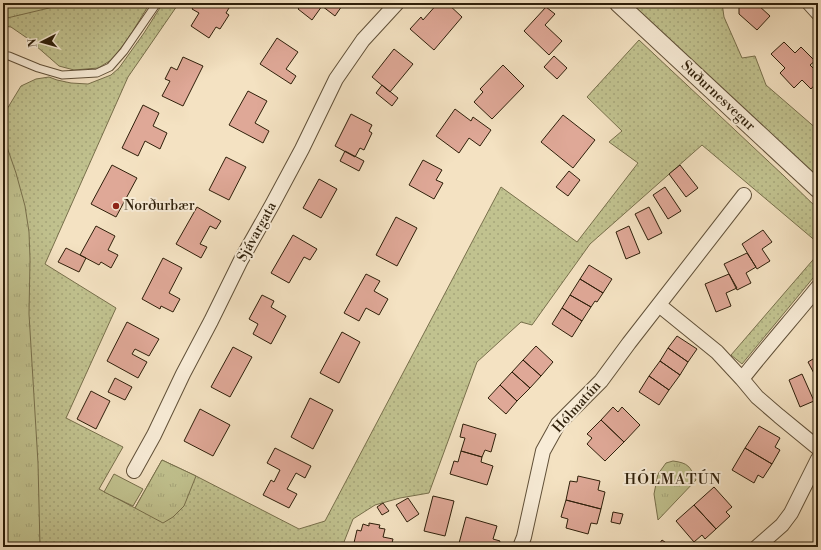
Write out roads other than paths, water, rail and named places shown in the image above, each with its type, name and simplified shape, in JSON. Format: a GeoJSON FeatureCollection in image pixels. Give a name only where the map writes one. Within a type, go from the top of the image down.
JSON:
{"type":"FeatureCollection","features":[{"type":"Feature","properties":{"kind":"street","name":"Sjávargata"},"geometry":{"type":"LineString","coordinates":[[134,471],[154,435],[241,260],[302,149],[336,79],[363,40],[397,3]]}},
{"type":"Feature","properties":{"kind":"street","name":"Suðurnesvegur"},"geometry":{"type":"LineString","coordinates":[[618,3],[818,189]]}},
{"type":"Feature","properties":{"kind":"street"},"geometry":{"type":"LineString","coordinates":[[809,3],[818,13]]}},
{"type":"Feature","properties":{"kind":"street","name":"Hólmatún"},"geometry":{"type":"LineString","coordinates":[[520,547],[524,537],[543,451],[558,424],[601,381],[744,195]]}},
{"type":"Feature","properties":{"kind":"street"},"geometry":{"type":"LineString","coordinates":[[742,379],[764,350],[818,287]]}},
{"type":"Feature","properties":{"kind":"street"},"geometry":{"type":"LineString","coordinates":[[659,305],[717,352],[757,397],[818,448]]}},
{"type":"Feature","properties":{"kind":"street"},"geometry":{"type":"LineString","coordinates":[[757,547],[782,525],[792,513],[818,460]]}},
{"type":"Feature","properties":{"kind":"lane"},"geometry":{"type":"LineString","coordinates":[[9,56],[38,68],[62,75],[97,73],[110,67],[124,52],[157,3]]}},
{"type":"Feature","properties":{"kind":"place","name":"Norðurbær"},"geometry":{"type":"Point","coordinates":[116,206]}},
{"type":"Feature","properties":{"kind":"district","name":"HÓLMATÚN"},"geometry":{"type":"Point","coordinates":[673,479]}}]}
